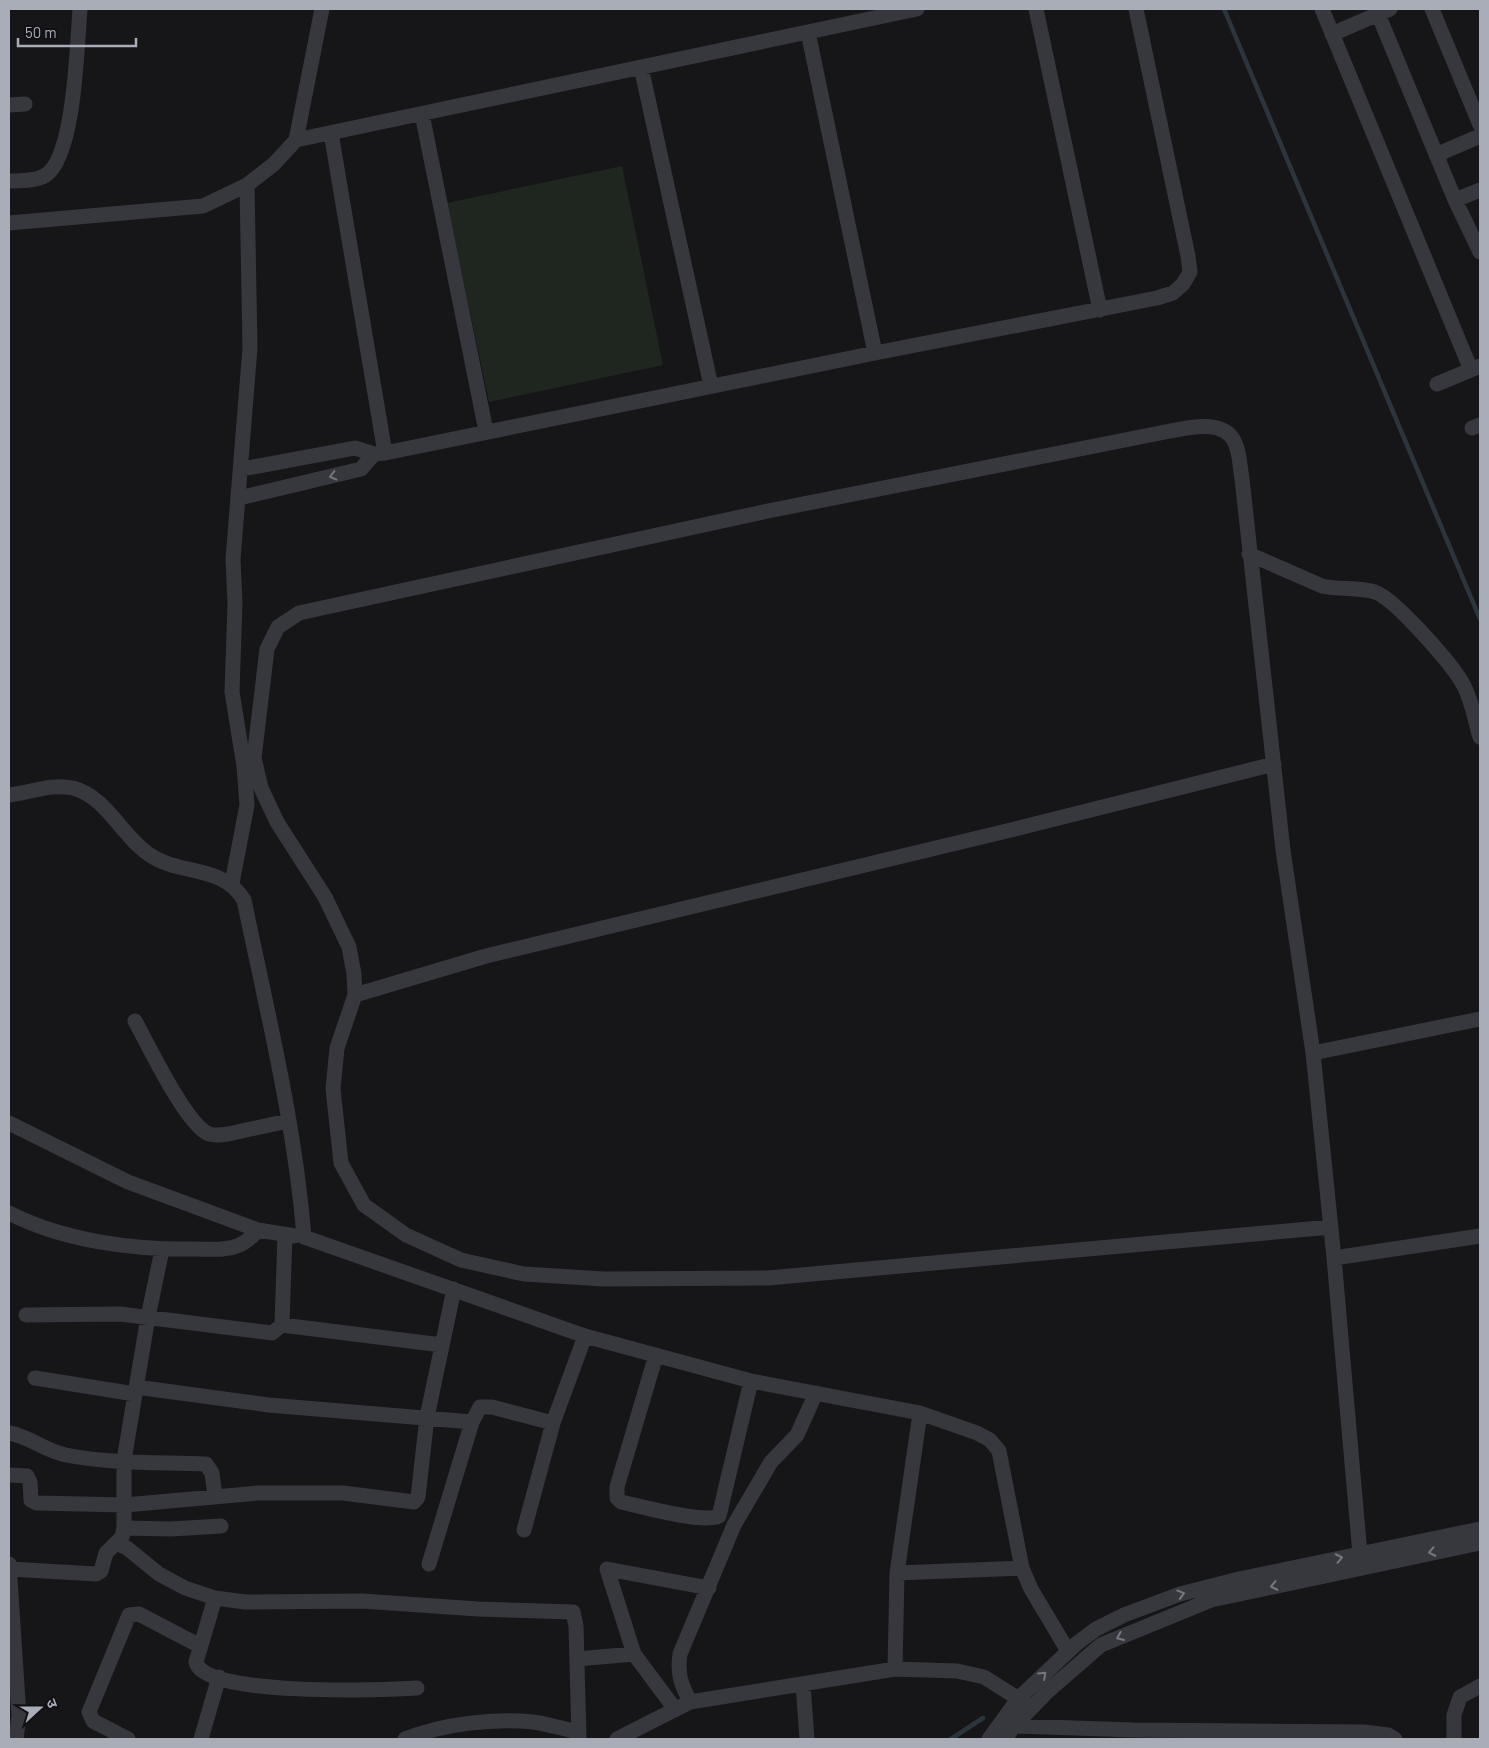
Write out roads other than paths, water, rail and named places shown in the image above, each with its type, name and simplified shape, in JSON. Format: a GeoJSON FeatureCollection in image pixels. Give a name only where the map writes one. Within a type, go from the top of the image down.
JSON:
{"type":"FeatureCollection","features":[{"type":"Feature","properties":{"kind":"street"},"geometry":{"type":"LineString","coordinates":[[9,181],[22,181],[46,175],[59,160],[69,125],[80,9]]}},
{"type":"Feature","properties":{"kind":"street"},"geometry":{"type":"LineString","coordinates":[[9,223],[203,206],[247,185],[274,164],[296,140],[322,9]]}},
{"type":"Feature","properties":{"kind":"street"},"geometry":{"type":"LineString","coordinates":[[296,140],[917,9]]}},
{"type":"Feature","properties":{"kind":"street"},"geometry":{"type":"LineString","coordinates":[[1036,9],[1100,310]]}},
{"type":"Feature","properties":{"kind":"street"},"geometry":{"type":"LineString","coordinates":[[242,470],[355,448],[380,453],[876,352],[1100,310],[1173,293],[1183,284],[1190,272],[1136,9]]}},
{"type":"Feature","properties":{"kind":"street"},"geometry":{"type":"LineString","coordinates":[[1322,9],[1476,368],[1437,384]]}},
{"type":"Feature","properties":{"kind":"street"},"geometry":{"type":"LineString","coordinates":[[1432,9],[1480,125]]}},
{"type":"Feature","properties":{"kind":"street"},"geometry":{"type":"LineString","coordinates":[[1332,34],[1382,11],[1436,155],[1480,251]]}},
{"type":"Feature","properties":{"kind":"street"},"geometry":{"type":"LineString","coordinates":[[808,32],[876,352]]}},
{"type":"Feature","properties":{"kind":"street"},"geometry":{"type":"LineString","coordinates":[[641,67],[710,386]]}},
{"type":"Feature","properties":{"kind":"street"},"geometry":{"type":"LineString","coordinates":[[9,105],[25,104]]}},
{"type":"Feature","properties":{"kind":"street"},"geometry":{"type":"LineString","coordinates":[[422,114],[486,431]]}},
{"type":"Feature","properties":{"kind":"street"},"geometry":{"type":"LineString","coordinates":[[331,133],[380,453]]}},
{"type":"Feature","properties":{"kind":"street"},"geometry":{"type":"LineString","coordinates":[[1436,155],[1480,136]]}},
{"type":"Feature","properties":{"kind":"street"},"geometry":{"type":"LineString","coordinates":[[232,883],[247,805],[244,766],[232,692],[235,604],[233,559],[242,470],[250,348],[247,185]]}},
{"type":"Feature","properties":{"kind":"street"},"geometry":{"type":"LineString","coordinates":[[1455,200],[1480,190]]}},
{"type":"Feature","properties":{"kind":"street"},"geometry":{"type":"LineString","coordinates":[[1331,1227],[768,1278],[604,1279],[524,1274],[461,1260],[406,1235],[364,1205],[341,1162],[334,1081],[336,1048],[355,995],[354,974],[349,947],[325,897],[277,822],[261,788],[254,758],[267,649],[278,627],[299,613],[768,511],[1200,426],[1222,430],[1235,442],[1242,479],[1284,850],[1313,1053],[1331,1227],[1334,1258],[1360,1554]]}},
{"type":"Feature","properties":{"kind":"street"},"geometry":{"type":"LineString","coordinates":[[239,498],[361,469],[380,453]]}},
{"type":"Feature","properties":{"kind":"street"},"geometry":{"type":"LineString","coordinates":[[1249,554],[1322,586],[1333,589],[1363,590],[1386,598],[1457,672],[1465,688],[1480,737]]}},
{"type":"Feature","properties":{"kind":"street"},"geometry":{"type":"LineString","coordinates":[[355,995],[486,956],[1015,830],[1274,764]]}},
{"type":"Feature","properties":{"kind":"street"},"geometry":{"type":"LineString","coordinates":[[9,795],[55,786],[73,788],[89,794],[130,841],[151,856],[170,864],[218,876],[232,883],[244,900],[300,1188],[304,1237]]}},
{"type":"Feature","properties":{"kind":"street"},"geometry":{"type":"LineString","coordinates":[[1313,1053],[1480,1019]]}},
{"type":"Feature","properties":{"kind":"street"},"geometry":{"type":"LineString","coordinates":[[135,1021],[186,1112],[208,1134],[218,1136],[288,1121]]}},
{"type":"Feature","properties":{"kind":"street"},"geometry":{"type":"LineString","coordinates":[[9,1123],[128,1182],[258,1230],[304,1237],[454,1289],[498,1307],[585,1336],[751,1381],[920,1413],[977,1433],[990,1440],[999,1451],[1022,1568],[1031,1589],[1068,1651]]}},
{"type":"Feature","properties":{"kind":"street"},"geometry":{"type":"LineString","coordinates":[[9,1213],[33,1225],[69,1234],[162,1250],[222,1249],[238,1246],[249,1240],[258,1230]]}},
{"type":"Feature","properties":{"kind":"street"},"geometry":{"type":"LineString","coordinates":[[282,1325],[285,1234]]}},
{"type":"Feature","properties":{"kind":"street"},"geometry":{"type":"LineString","coordinates":[[1334,1258],[1480,1236]]}},
{"type":"Feature","properties":{"kind":"street"},"geometry":{"type":"LineString","coordinates":[[16,1739],[19,1716],[9,1566],[96,1574],[101,1572],[106,1553],[122,1537],[124,1528],[124,1460],[148,1317],[162,1250]]}},
{"type":"Feature","properties":{"kind":"street"},"geometry":{"type":"LineString","coordinates":[[9,1476],[27,1476],[30,1482],[31,1500],[37,1503],[124,1505],[215,1496],[343,1493],[414,1502],[418,1498],[426,1417],[454,1289]]}},
{"type":"Feature","properties":{"kind":"street"},"geometry":{"type":"LineString","coordinates":[[26,1315],[120,1314],[265,1333],[272,1333],[282,1325],[442,1345]]}},
{"type":"Feature","properties":{"kind":"street"},"geometry":{"type":"LineString","coordinates":[[524,1530],[553,1423],[585,1336]]}},
{"type":"Feature","properties":{"kind":"street"},"geometry":{"type":"LineString","coordinates":[[656,1355],[617,1488],[617,1498],[621,1502],[668,1513],[710,1518],[719,1516],[751,1381]]}},
{"type":"Feature","properties":{"kind":"street"},"geometry":{"type":"LineString","coordinates":[[35,1378],[269,1405],[472,1422]]}},
{"type":"Feature","properties":{"kind":"street"},"geometry":{"type":"LineString","coordinates":[[690,1702],[679,1681],[680,1654],[734,1525],[771,1462],[797,1434],[816,1393]]}},
{"type":"Feature","properties":{"kind":"street"},"geometry":{"type":"LineString","coordinates":[[428,1564],[472,1422],[480,1406],[553,1423]]}},
{"type":"Feature","properties":{"kind":"street"},"geometry":{"type":"LineString","coordinates":[[895,1668],[897,1573],[920,1413]]}},
{"type":"Feature","properties":{"kind":"street"},"geometry":{"type":"LineString","coordinates":[[9,1433],[18,1434],[55,1453],[124,1460],[206,1464],[212,1472],[215,1496]]}},
{"type":"Feature","properties":{"kind":"street"},"geometry":{"type":"LineString","coordinates":[[124,1528],[170,1529],[221,1526]]}},
{"type":"Feature","properties":{"kind":"street"},"geometry":{"type":"LineString","coordinates":[[990,1739],[1019,1698],[1068,1651],[1096,1629],[1147,1606],[1180,1594],[1239,1579],[1480,1529]]}},
{"type":"Feature","properties":{"kind":"street"},"geometry":{"type":"LineString","coordinates":[[116,1543],[127,1548],[159,1574],[185,1588],[215,1598],[245,1602],[346,1601],[478,1610],[566,1610],[573,1612],[575,1617],[579,1736],[534,1722],[493,1722],[443,1728],[405,1739]]}},
{"type":"Feature","properties":{"kind":"street"},"geometry":{"type":"LineString","coordinates":[[1005,1739],[1014,1726],[1032,1708],[1101,1645],[1211,1600],[1480,1543]]}},
{"type":"Feature","properties":{"kind":"street"},"geometry":{"type":"LineString","coordinates":[[675,1709],[634,1654],[607,1568],[709,1588]]}},
{"type":"Feature","properties":{"kind":"street"},"geometry":{"type":"LineString","coordinates":[[897,1573],[1022,1568]]}},
{"type":"Feature","properties":{"kind":"street"},"geometry":{"type":"LineString","coordinates":[[215,1598],[196,1662],[197,1667],[219,1677],[257,1686],[289,1689],[366,1691],[417,1688]]}},
{"type":"Feature","properties":{"kind":"street"},"geometry":{"type":"LineString","coordinates":[[128,1739],[93,1721],[89,1712],[129,1615],[139,1614],[200,1646]]}},
{"type":"Feature","properties":{"kind":"street"},"geometry":{"type":"LineString","coordinates":[[577,1659],[634,1654]]}},
{"type":"Feature","properties":{"kind":"street"},"geometry":{"type":"LineString","coordinates":[[617,1739],[690,1702],[804,1685],[895,1668],[957,1671],[984,1678],[1019,1698],[1032,1708]]}},
{"type":"Feature","properties":{"kind":"street"},"geometry":{"type":"LineString","coordinates":[[201,1739],[219,1677]]}},
{"type":"Feature","properties":{"kind":"street"},"geometry":{"type":"LineString","coordinates":[[804,1685],[807,1739]]}},
{"type":"Feature","properties":{"kind":"street"},"geometry":{"type":"LineString","coordinates":[[1454,1739],[1454,1715],[1460,1696],[1480,1686]]}},
{"type":"Feature","properties":{"kind":"street"},"geometry":{"type":"LineString","coordinates":[[1014,1726],[1133,1735],[1327,1736],[1364,1732],[1388,1735],[1395,1739]]}},
{"type":"Feature","properties":{"kind":"waterway"},"geometry":{"type":"LineString","coordinates":[[1224,9],[1480,619]]}},
{"type":"Feature","properties":{"kind":"waterway"},"geometry":{"type":"LineString","coordinates":[[951,1739],[983,1718]]}}]}
